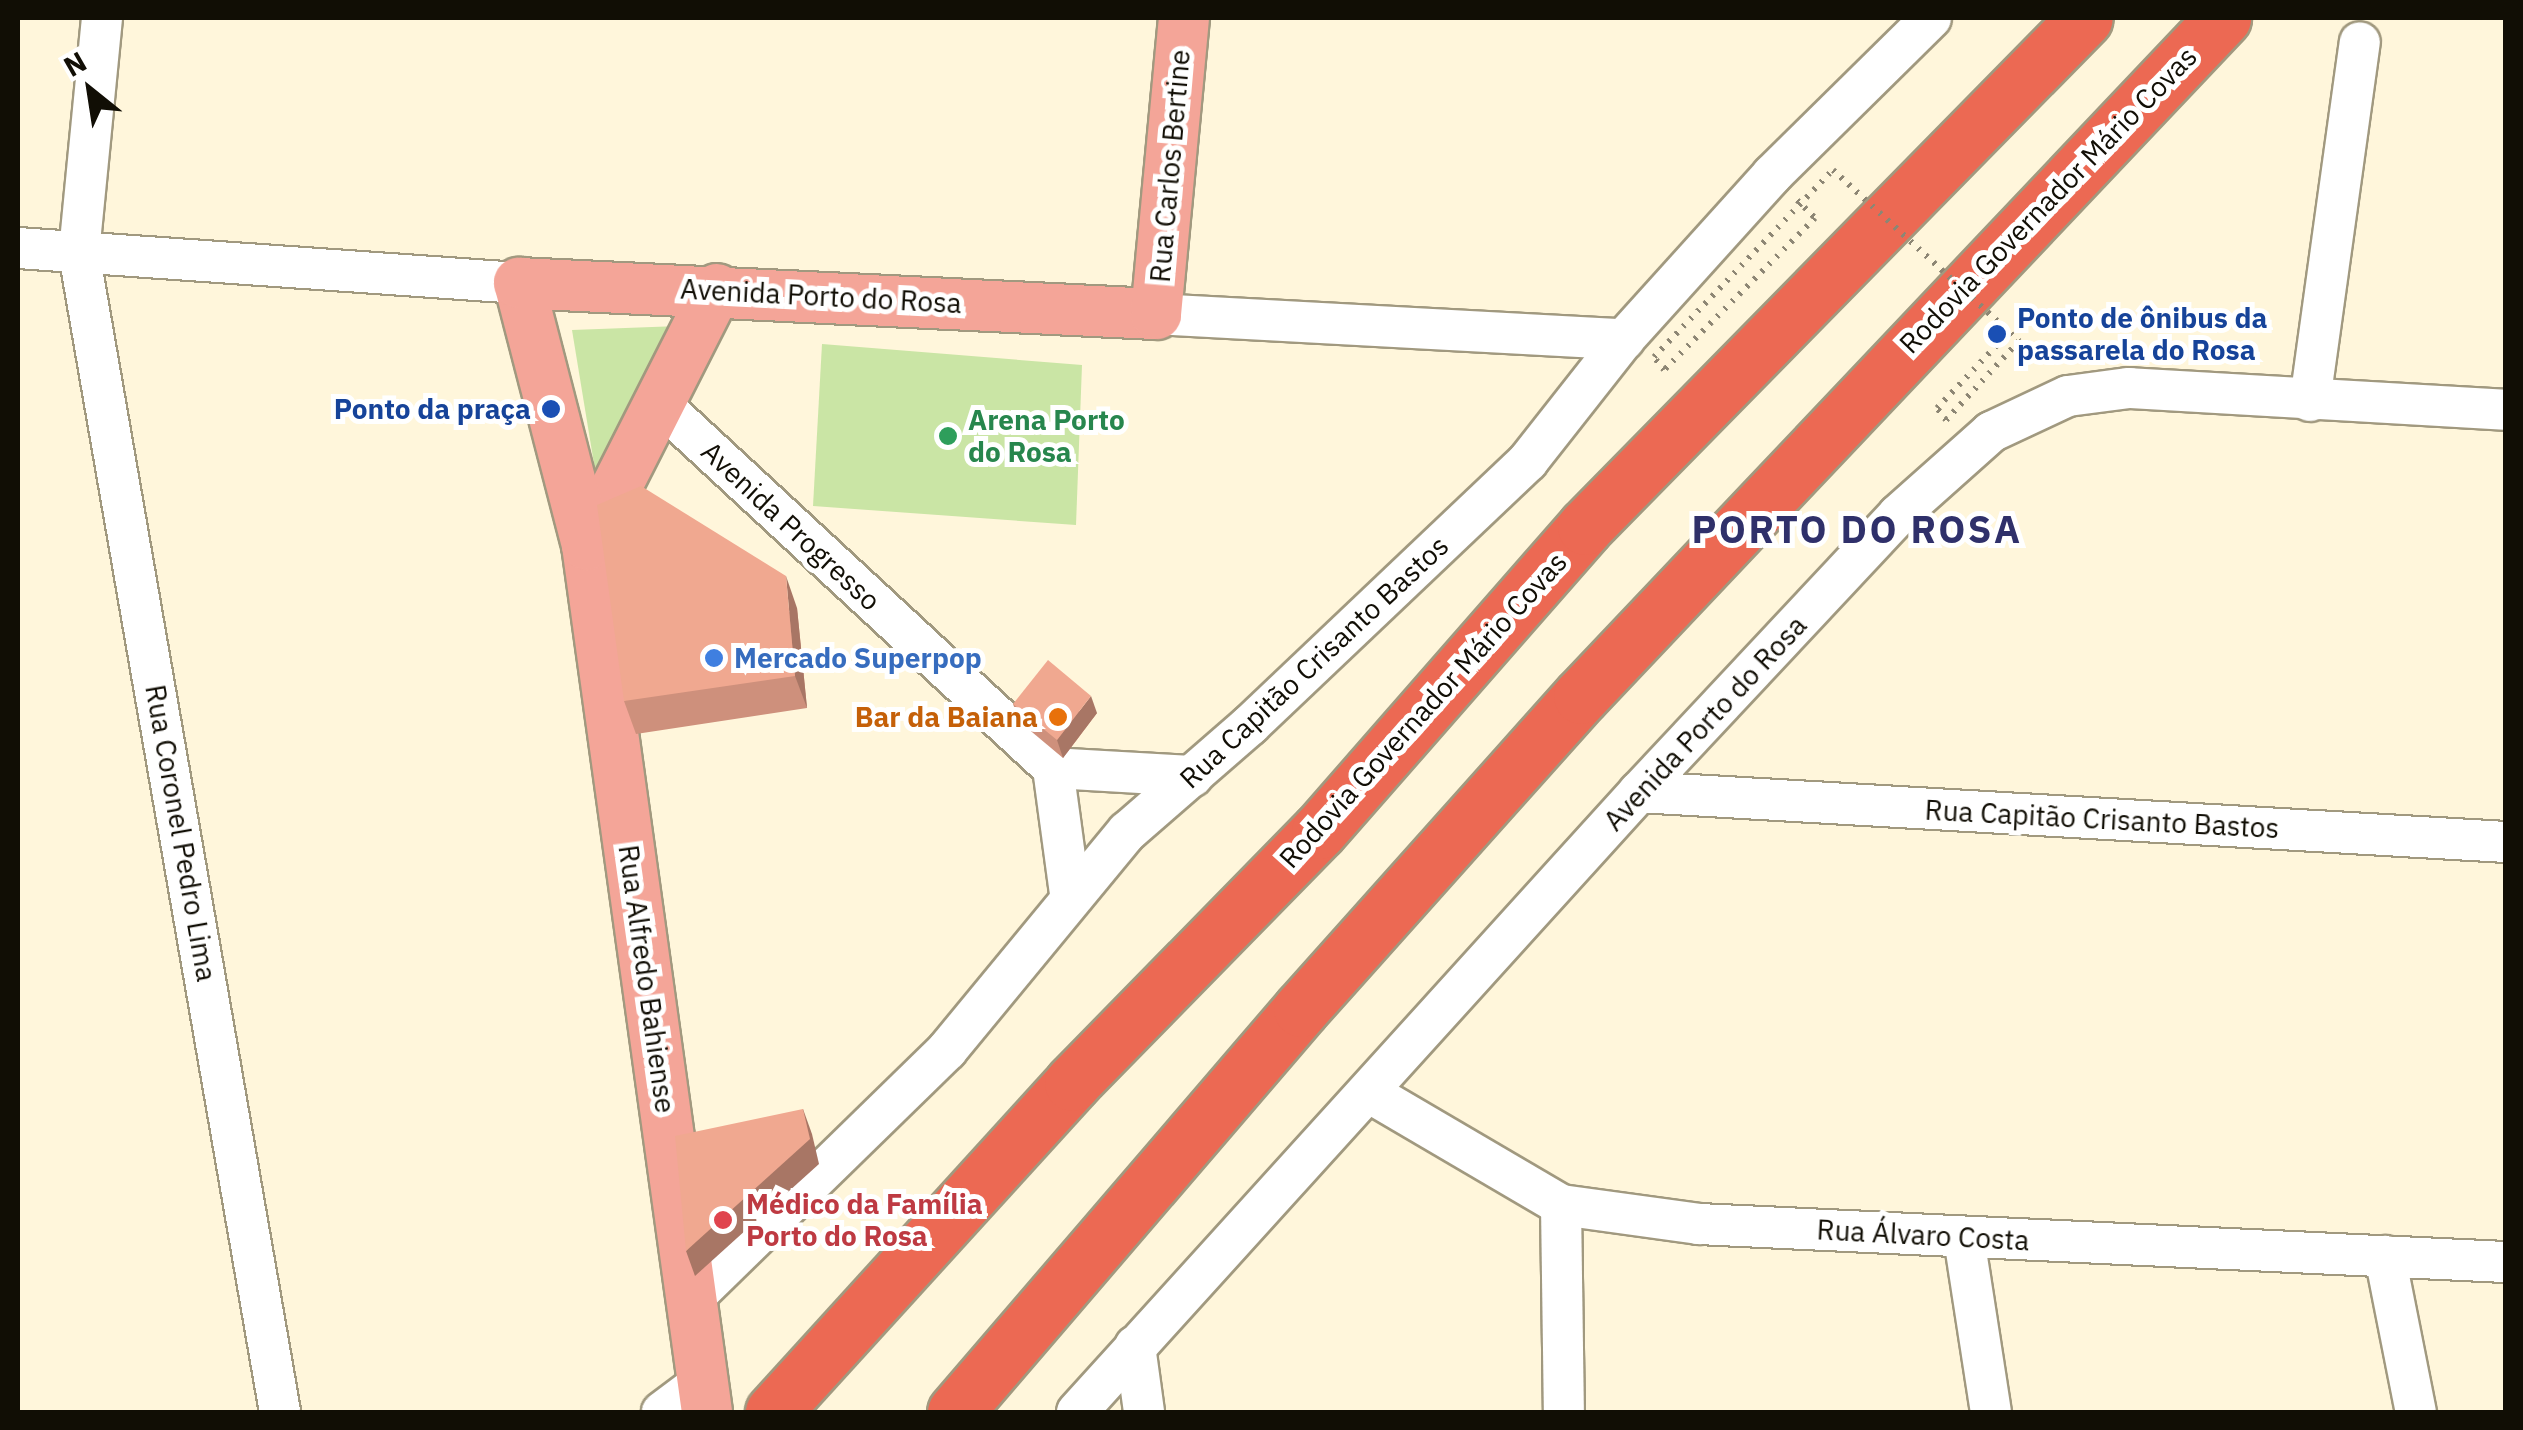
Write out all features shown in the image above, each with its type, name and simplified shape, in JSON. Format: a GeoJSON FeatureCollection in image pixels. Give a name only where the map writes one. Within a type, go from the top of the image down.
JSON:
{"type":"FeatureCollection","features":[{"type":"Feature","properties":{"kind":"highway","name":"Rodovia Governador Mário Covas"},"geometry":{"type":"LineString","coordinates":[[955,1412],[1301,1009],[1581,696],[2223,18]]}},
{"type":"Feature","properties":{"kind":"highway"},"geometry":{"type":"LineString","coordinates":[[1581,696],[1730,577],[1992,327],[2266,18]]}},
{"type":"Feature","properties":{"kind":"highway","name":"Rodovia Governador Mário Covas"},"geometry":{"type":"LineString","coordinates":[[773,1412],[1072,1083],[1319,831],[1585,528],[2072,27]]}},
{"type":"Feature","properties":{"kind":"main road","name":"Rua Carlos Bertine"},"geometry":{"type":"LineString","coordinates":[[1156,314],[1184,18]]}},
{"type":"Feature","properties":{"kind":"main road","name":"Avenida Porto do Rosa"},"geometry":{"type":"LineString","coordinates":[[519,284],[717,290],[1156,314]]}},
{"type":"Feature","properties":{"kind":"main road","name":"Rua Alfredo Bahiense"},"geometry":{"type":"LineString","coordinates":[[519,284],[587,544],[704,1397]]}},
{"type":"Feature","properties":{"kind":"main road"},"geometry":{"type":"LineString","coordinates":[[587,544],[717,290]]}},
{"type":"Feature","properties":{"kind":"street","name":"Rua Coronel Pedro Lima"},"geometry":{"type":"LineString","coordinates":[[102,18],[79,254],[280,1412]]}},
{"type":"Feature","properties":{"kind":"street","name":"Rua Capitão Crisanto Bastos"},"geometry":{"type":"LineString","coordinates":[[691,1300],[946,1050],[1033,949],[1070,894],[1126,832],[1193,776],[1528,461],[1624,339],[1784,162],[1931,18]]}},
{"type":"Feature","properties":{"kind":"street"},"geometry":{"type":"LineString","coordinates":[[2310,402],[2360,42]]}},
{"type":"Feature","properties":{"kind":"street","name":"Avenida Porto do Rosa"},"geometry":{"type":"LineString","coordinates":[[18,248],[519,284]]}},
{"type":"Feature","properties":{"kind":"street","name":"Avenida Porto do Rosa"},"geometry":{"type":"LineString","coordinates":[[1156,314],[1624,339]]}},
{"type":"Feature","properties":{"kind":"street","name":"Avenida Porto do Rosa"},"geometry":{"type":"LineString","coordinates":[[1077,1412],[1372,1094],[1639,792],[1898,516],[1991,432],[2068,396],[2129,388],[2310,402],[2506,410]]}},
{"type":"Feature","properties":{"kind":"street","name":"Avenida Progresso"},"geometry":{"type":"LineString","coordinates":[[661,405],[1053,768]]}},
{"type":"Feature","properties":{"kind":"street"},"geometry":{"type":"LineString","coordinates":[[1070,894],[1053,768],[1193,776]]}},
{"type":"Feature","properties":{"kind":"street","name":"Rua Capitão Crisanto Bastos"},"geometry":{"type":"LineString","coordinates":[[1639,792],[2506,842]]}},
{"type":"Feature","properties":{"kind":"street","name":"Rua Álvaro Costa"},"geometry":{"type":"LineString","coordinates":[[1372,1094],[1561,1204],[1699,1224],[2506,1262]]}},
{"type":"Feature","properties":{"kind":"street"},"geometry":{"type":"LineString","coordinates":[[1561,1204],[1564,1412]]}},
{"type":"Feature","properties":{"kind":"street"},"geometry":{"type":"LineString","coordinates":[[1964,1238],[1991,1412]]}},
{"type":"Feature","properties":{"kind":"street"},"geometry":{"type":"LineString","coordinates":[[2386,1256],[2416,1412]]}},
{"type":"Feature","properties":{"kind":"street"},"geometry":{"type":"LineString","coordinates":[[1136,1346],[1144,1412]]}},
{"type":"Feature","properties":{"kind":"street"},"geometry":{"type":"LineString","coordinates":[[662,1412],[704,1397]]}},
{"type":"Feature","properties":{"kind":"path"},"geometry":{"type":"LineString","coordinates":[[1815,218],[1664,370],[1654,357],[1833,170],[1918,248],[1992,327],[2019,342],[1946,420],[1936,408],[1992,327]]}},
{"type":"Feature","properties":{"kind":"green space"},"geometry":{"type":"Polygon","coordinates":[[[679,326],[596,476],[572,330],[679,326]]]}},
{"type":"Feature","properties":{"kind":"green space","name":"Arena Porto do Rosa"},"geometry":{"type":"Polygon","coordinates":[[[822,344],[1082,365],[1076,525],[813,506],[822,344]]]}},
{"type":"Feature","properties":{"kind":"building","name":"Mercado Superpop"},"geometry":{"type":"Polygon","coordinates":[[[641,486],[786,576],[795,676],[624,701],[597,505],[641,486]]]}},
{"type":"Feature","properties":{"kind":"building","name":"Bar da Baiana"},"geometry":{"type":"Polygon","coordinates":[[[1048,660],[1091,696],[1057,740],[1013,704],[1048,660]]]}},
{"type":"Feature","properties":{"kind":"building"},"geometry":{"type":"Polygon","coordinates":[[[803,1109],[810,1139],[686,1251],[675,1136],[803,1109]]]}},
{"type":"Feature","properties":{"kind":"place","name":"Ponto de ônibus da passarela do Rosa"},"geometry":{"type":"Point","coordinates":[1997,334]}},
{"type":"Feature","properties":{"kind":"place","name":"Ponto da praça"},"geometry":{"type":"Point","coordinates":[551,409]}},
{"type":"Feature","properties":{"kind":"place","name":"Arena Porto do Rosa"},"geometry":{"type":"Point","coordinates":[948,436]}},
{"type":"Feature","properties":{"kind":"place","name":"Mercado Superpop"},"geometry":{"type":"Point","coordinates":[714,658]}},
{"type":"Feature","properties":{"kind":"place","name":"Bar da Baiana"},"geometry":{"type":"Point","coordinates":[1058,717]}},
{"type":"Feature","properties":{"kind":"place","name":"Médico da Família Porto do Rosa"},"geometry":{"type":"Point","coordinates":[723,1220]}},
{"type":"Feature","properties":{"kind":"district","name":"PORTO DO ROSA"},"geometry":{"type":"Point","coordinates":[1857,529]}}]}
